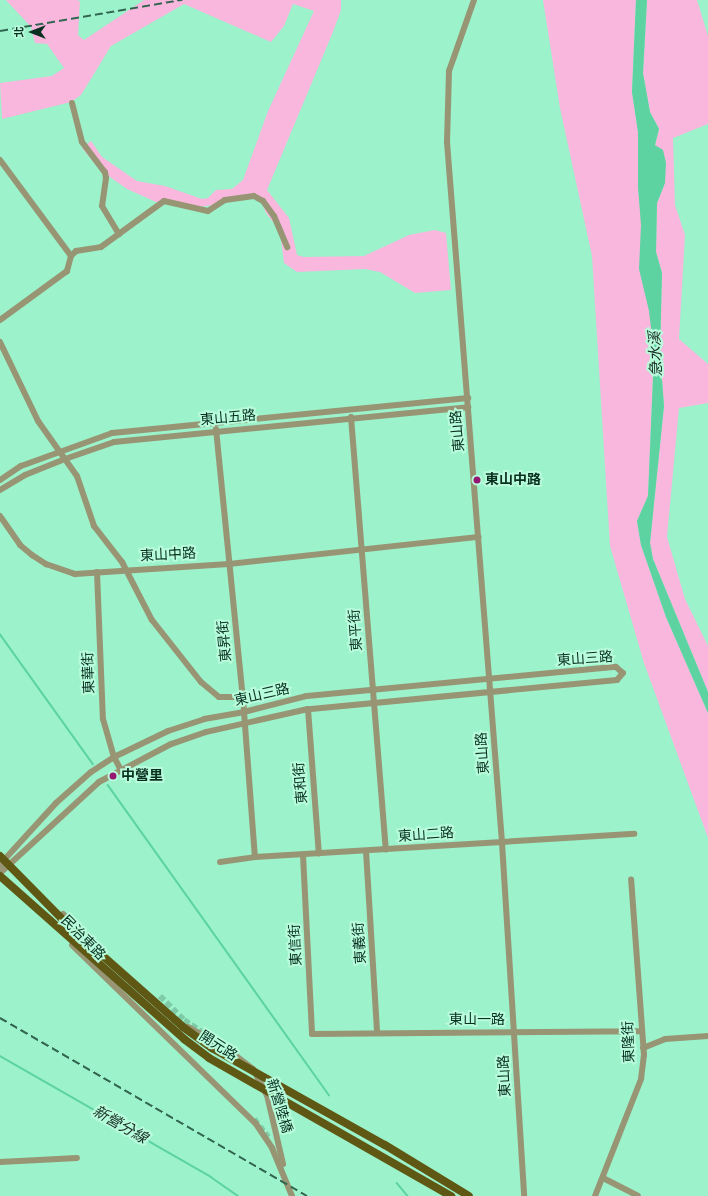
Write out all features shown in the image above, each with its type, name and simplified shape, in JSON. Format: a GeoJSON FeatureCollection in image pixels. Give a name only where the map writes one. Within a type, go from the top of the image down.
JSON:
{"type":"FeatureCollection","features":[{"type":"Feature","properties":{"kind":"main road","name":"開元路"},"geometry":{"type":"LineString","coordinates":[[5,860],[31,885],[69,926],[194,1035],[212,1048],[386,1145],[469,1196]]}},
{"type":"Feature","properties":{"kind":"main road","name":"開元路"},"geometry":{"type":"LineString","coordinates":[[0,875],[184,1039],[209,1058],[451,1196]]}},
{"type":"Feature","properties":{"kind":"street","name":"東山路"},"geometry":{"type":"LineString","coordinates":[[474,0],[449,71],[447,142],[491,691],[515,1032],[524,1196]]}},
{"type":"Feature","properties":{"kind":"street"},"geometry":{"type":"LineString","coordinates":[[72,103],[82,142],[105,172],[106,178],[102,206],[119,234]]}},
{"type":"Feature","properties":{"kind":"street"},"geometry":{"type":"LineString","coordinates":[[0,160],[71,256]]}},
{"type":"Feature","properties":{"kind":"street"},"geometry":{"type":"LineString","coordinates":[[0,320],[68,271],[71,256],[76,251],[94,250],[119,234],[164,201],[208,212],[225,200],[254,196],[263,201],[274,216],[287,247]]}},
{"type":"Feature","properties":{"kind":"street","name":"東山三路"},"geometry":{"type":"LineString","coordinates":[[0,342],[38,421],[77,476],[94,526],[113,548],[152,620],[185,665],[219,698],[242,697]]}},
{"type":"Feature","properties":{"kind":"street","name":"東山五路"},"geometry":{"type":"LineString","coordinates":[[0,480],[21,466],[59,451],[112,434],[215,422],[468,398]]}},
{"type":"Feature","properties":{"kind":"street","name":"東山五路"},"geometry":{"type":"LineString","coordinates":[[0,490],[25,475],[64,459],[114,442],[468,407]]}},
{"type":"Feature","properties":{"kind":"street","name":"東平街"},"geometry":{"type":"LineString","coordinates":[[349,410],[362,549],[386,850]]}},
{"type":"Feature","properties":{"kind":"street","name":"東昇街"},"geometry":{"type":"LineString","coordinates":[[215,422],[244,712],[255,857]]}},
{"type":"Feature","properties":{"kind":"street","name":"東山中路"},"geometry":{"type":"LineString","coordinates":[[0,516],[20,545],[46,564],[75,574],[230,564],[362,549],[479,538]]}},
{"type":"Feature","properties":{"kind":"street","name":"東華街"},"geometry":{"type":"LineString","coordinates":[[97,572],[103,719],[114,757],[121,770]]}},
{"type":"Feature","properties":{"kind":"street","name":"東山三路"},"geometry":{"type":"LineString","coordinates":[[0,870],[5,860],[56,803],[91,772],[114,757],[168,731],[204,719],[244,712],[307,696],[616,667],[623,673],[617,680],[308,709],[206,732],[171,744],[99,782],[5,860],[0,875]]}},
{"type":"Feature","properties":{"kind":"street","name":"東和街"},"geometry":{"type":"LineString","coordinates":[[308,709],[319,854]]}},
{"type":"Feature","properties":{"kind":"street","name":"東山二路"},"geometry":{"type":"LineString","coordinates":[[220,862],[255,857],[634,834]]}},
{"type":"Feature","properties":{"kind":"street","name":"東義街"},"geometry":{"type":"LineString","coordinates":[[366,851],[377,1033]]}},
{"type":"Feature","properties":{"kind":"street","name":"東信街"},"geometry":{"type":"LineString","coordinates":[[303,855],[312,1034]]}},
{"type":"Feature","properties":{"kind":"street","name":"東隆街"},"geometry":{"type":"LineString","coordinates":[[595,1196],[641,1079],[643,1048],[631,879]]}},
{"type":"Feature","properties":{"kind":"street","name":"開元路"},"geometry":{"type":"LineString","coordinates":[[31,885],[120,967]]}},
{"type":"Feature","properties":{"kind":"street","name":"民治東路"},"geometry":{"type":"LineString","coordinates":[[23,896],[127,997]]}},
{"type":"Feature","properties":{"kind":"street","name":"新營陸橋"},"geometry":{"type":"LineString","coordinates":[[120,967],[188,1027],[226,1048],[253,1069],[267,1095],[285,1176]]}},
{"type":"Feature","properties":{"kind":"street","name":"新營陸橋"},"geometry":{"type":"LineString","coordinates":[[127,997],[179,1051],[256,1124],[272,1148],[285,1176],[292,1196]]}},
{"type":"Feature","properties":{"kind":"street","name":"東山一路"},"geometry":{"type":"LineString","coordinates":[[312,1034],[641,1031]]}},
{"type":"Feature","properties":{"kind":"street"},"geometry":{"type":"LineString","coordinates":[[643,1048],[665,1039],[708,1036]]}},
{"type":"Feature","properties":{"kind":"street"},"geometry":{"type":"LineString","coordinates":[[189,1065],[201,1070]]}},
{"type":"Feature","properties":{"kind":"street"},"geometry":{"type":"LineString","coordinates":[[0,1162],[77,1158]]}},
{"type":"Feature","properties":{"kind":"street"},"geometry":{"type":"LineString","coordinates":[[603,1178],[638,1196]]}},
{"type":"Feature","properties":{"kind":"shaded area"},"geometry":{"type":"Polygon","coordinates":[[[6,0],[78,0],[80,2],[78,35],[84,40],[144,0],[341,0],[341,10],[333,32],[267,190],[289,218],[297,255],[304,257],[364,256],[409,235],[435,230],[446,233],[451,290],[415,293],[380,272],[365,269],[297,272],[284,263],[280,231],[266,213],[261,201],[251,198],[232,197],[221,204],[190,208],[156,202],[127,189],[100,170],[82,148],[91,141],[102,157],[137,181],[165,186],[202,199],[208,198],[216,190],[232,189],[243,180],[268,111],[314,11],[293,4],[284,26],[271,42],[184,4],[111,46],[81,95],[71,102],[2,119],[0,83],[52,76],[64,68],[47,44],[35,43],[31,27],[6,0]]]}},
{"type":"Feature","properties":{"kind":"shaded area"},"geometry":{"type":"Polygon","coordinates":[[[543,0],[636,0],[632,92],[638,132],[638,187],[654,353],[648,496],[637,521],[641,545],[666,617],[708,713],[708,838],[644,663],[610,546],[592,256],[560,108],[543,0]]]}},
{"type":"Feature","properties":{"kind":"shaded area"},"geometry":{"type":"Polygon","coordinates":[[[647,0],[697,0],[708,36],[708,124],[673,138],[675,205],[685,235],[679,339],[708,364],[708,403],[679,408],[667,537],[685,599],[708,646],[708,692],[653,559],[650,543],[664,406],[660,353],[662,273],[656,252],[657,203],[665,183],[655,145],[659,129],[650,112],[643,73],[647,0]]]}},
{"type":"Feature","properties":{"kind":"water","name":"急水溪"},"geometry":{"type":"Polygon","coordinates":[[[636,0],[647,0],[643,73],[650,112],[659,129],[655,145],[663,150],[666,163],[665,183],[657,203],[656,252],[662,273],[660,353],[664,406],[650,543],[653,559],[708,692],[708,713],[666,617],[641,545],[637,521],[648,496],[654,353],[649,311],[639,269],[641,225],[638,187],[638,132],[632,92],[636,0]]]}},
{"type":"Feature","properties":{"kind":"waterway"},"geometry":{"type":"LineString","coordinates":[[0,634],[93,764]]}},
{"type":"Feature","properties":{"kind":"waterway"},"geometry":{"type":"LineString","coordinates":[[108,785],[329,1095]]}},
{"type":"Feature","properties":{"kind":"waterway","name":"新營分線"},"geometry":{"type":"LineString","coordinates":[[0,1056],[211,1177],[238,1196]]}},
{"type":"Feature","properties":{"kind":"waterway"},"geometry":{"type":"LineString","coordinates":[[397,1183],[408,1196]]}},
{"type":"Feature","properties":{"kind":"tunnel"},"geometry":{"type":"LineString","coordinates":[[160,996],[184,1020],[205,1034]]}},
{"type":"Feature","properties":{"kind":"tunnel"},"geometry":{"type":"LineString","coordinates":[[254,1119],[268,1137]]}},
{"type":"Feature","properties":{"kind":"railway"},"geometry":{"type":"LineString","coordinates":[[0,31],[182,0]]}},
{"type":"Feature","properties":{"kind":"railway"},"geometry":{"type":"LineString","coordinates":[[0,1018],[307,1196]]}},
{"type":"Feature","properties":{"kind":"place","name":"東山中路"},"geometry":{"type":"Point","coordinates":[477,480]}},
{"type":"Feature","properties":{"kind":"place","name":"中營里"},"geometry":{"type":"Point","coordinates":[113,776]}}]}
